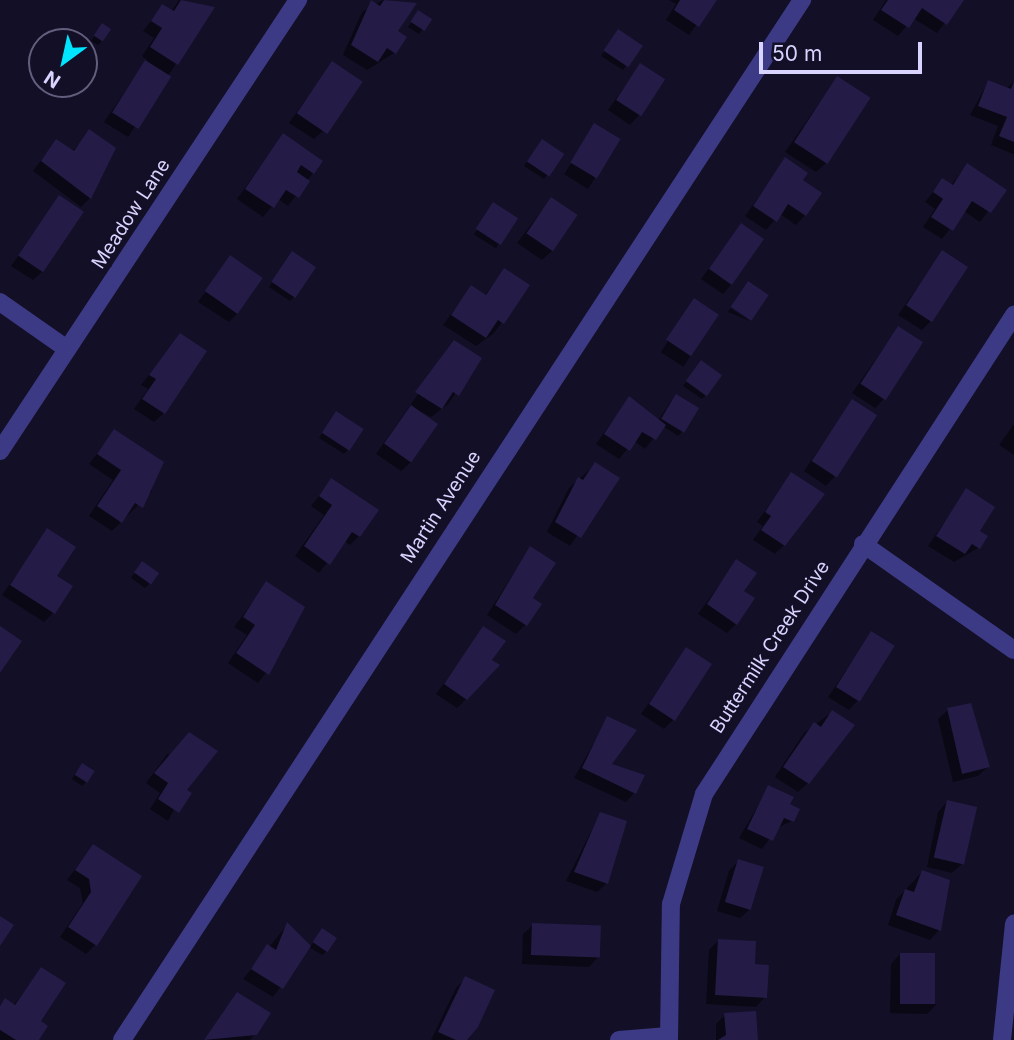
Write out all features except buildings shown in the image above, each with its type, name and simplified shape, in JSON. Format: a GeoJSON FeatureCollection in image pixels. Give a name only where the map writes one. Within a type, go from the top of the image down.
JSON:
{"type":"FeatureCollection","features":[{"type":"Feature","properties":{"kind":"street","name":"Meadow Lane"},"geometry":{"type":"LineString","coordinates":[[0,451],[298,0]]}},
{"type":"Feature","properties":{"kind":"street","name":"Martin Avenue"},"geometry":{"type":"LineString","coordinates":[[122,1040],[802,0]]}},
{"type":"Feature","properties":{"kind":"street"},"geometry":{"type":"LineString","coordinates":[[0,302],[67,349]]}},
{"type":"Feature","properties":{"kind":"street","name":"Buttermilk Creek Drive"},"geometry":{"type":"LineString","coordinates":[[668,1038],[668,927],[698,808],[725,754],[1014,315]]}},
{"type":"Feature","properties":{"kind":"street"},"geometry":{"type":"LineString","coordinates":[[863,544],[1014,650]]}},
{"type":"Feature","properties":{"kind":"street"},"geometry":{"type":"LineString","coordinates":[[1002,1040],[1014,924]]}},
{"type":"Feature","properties":{"kind":"street"},"geometry":{"type":"LineString","coordinates":[[619,1040],[668,1038]]}}]}
